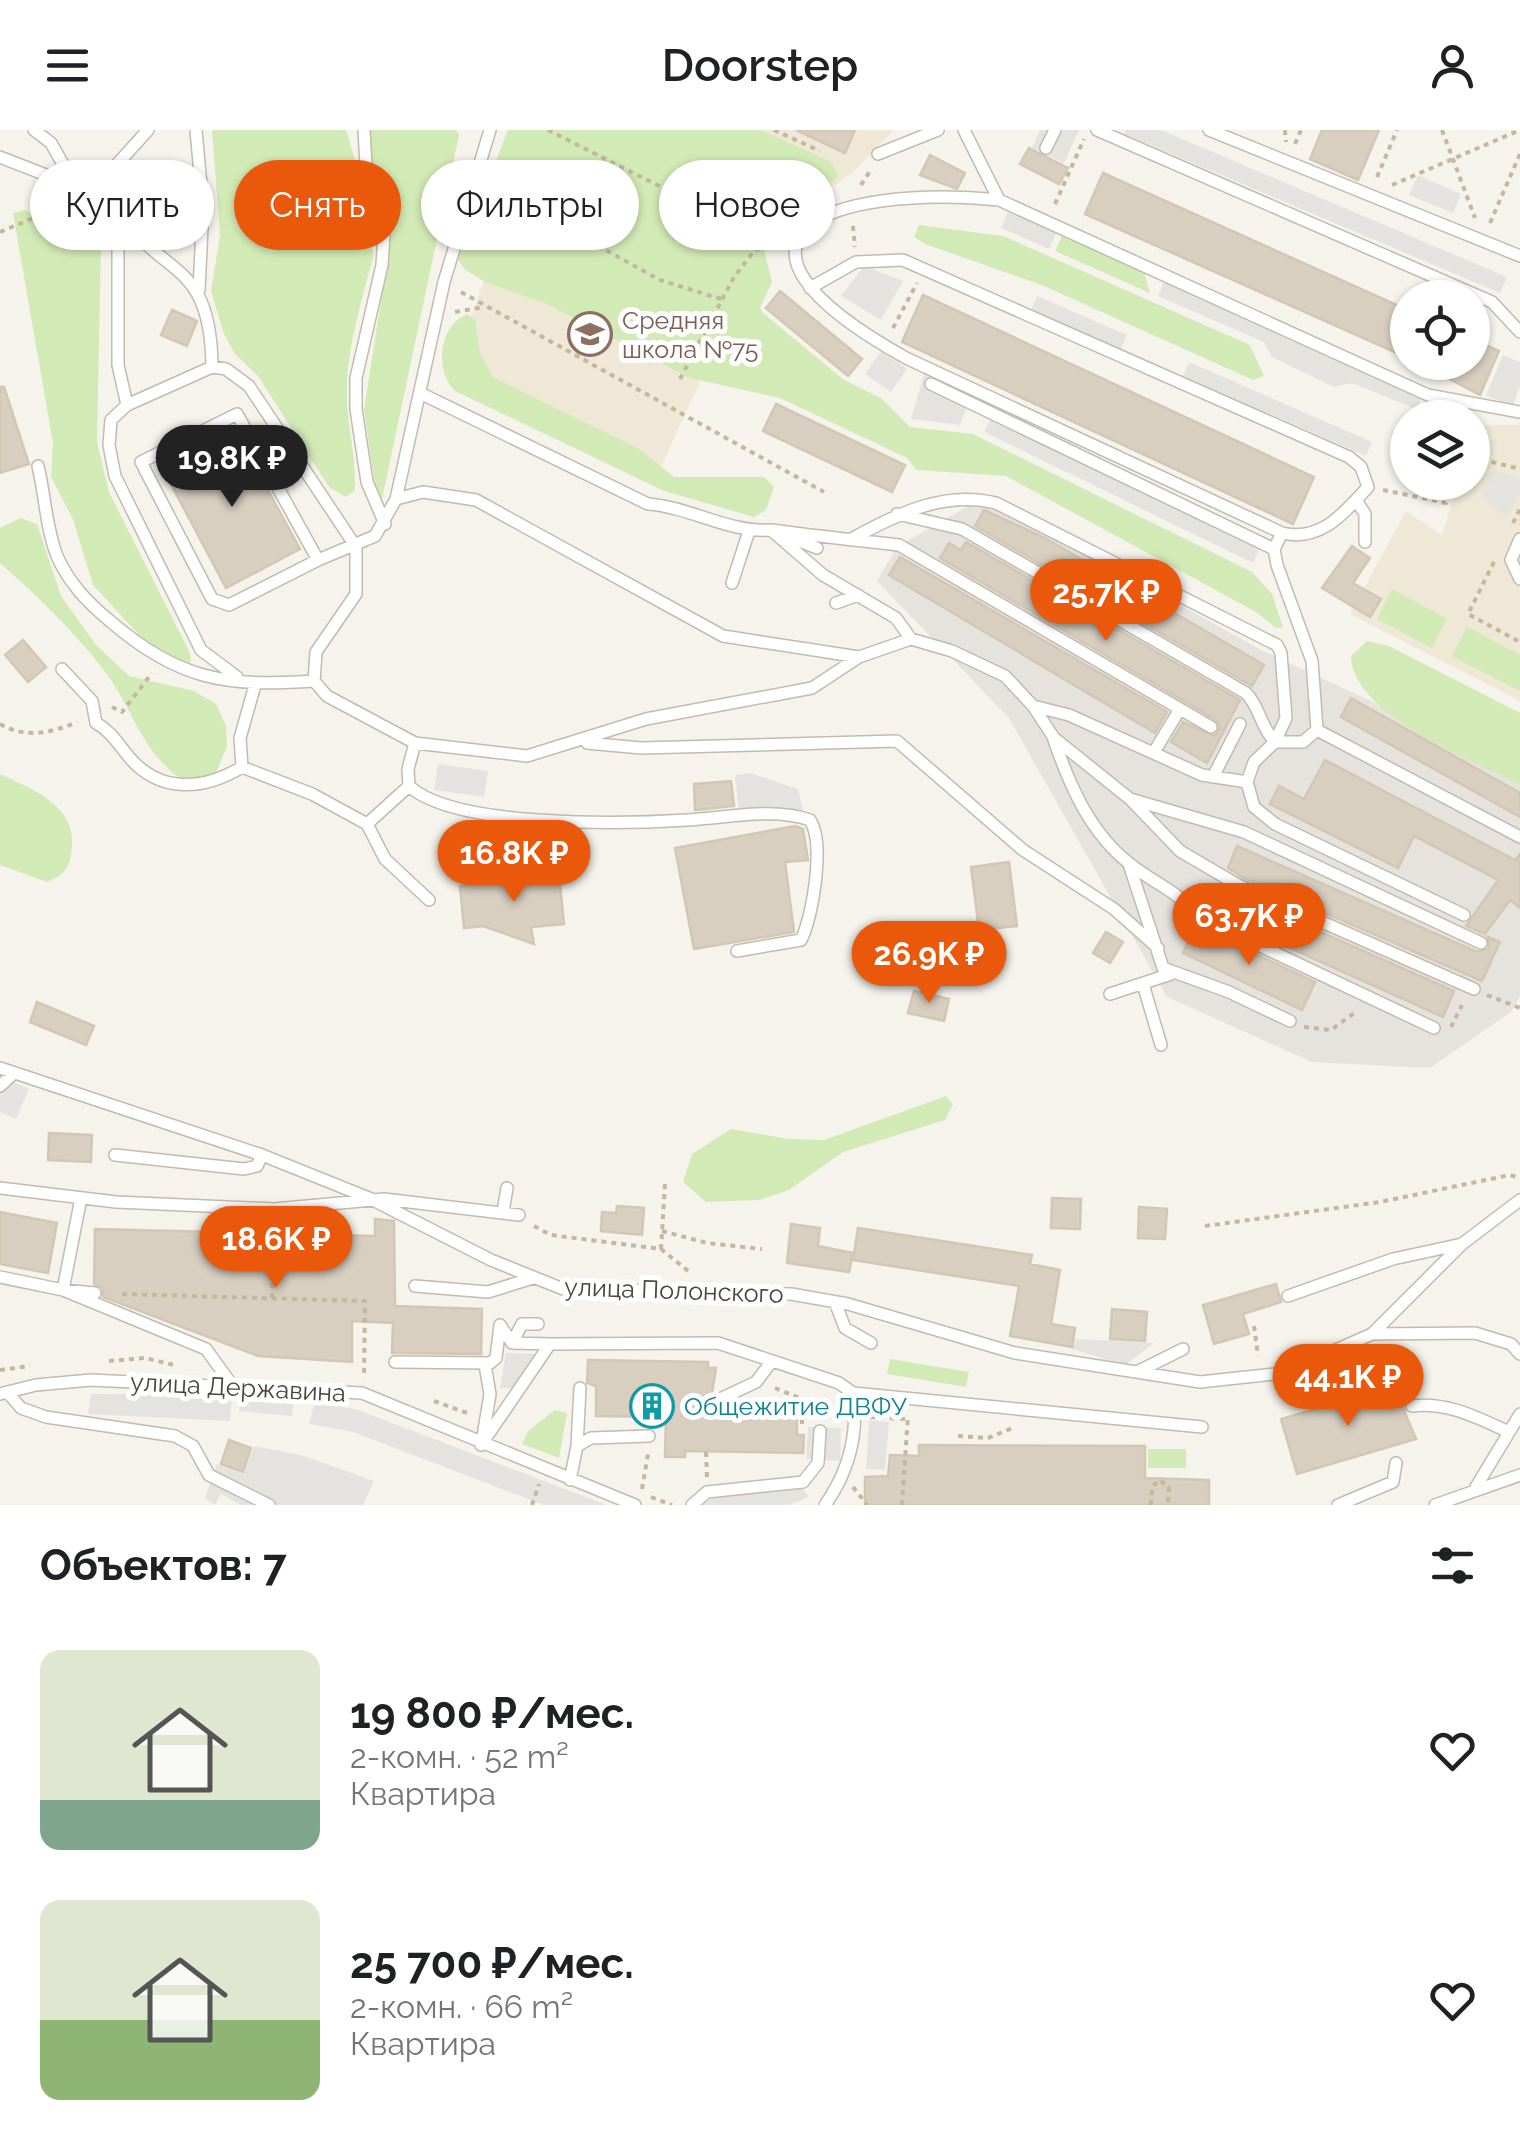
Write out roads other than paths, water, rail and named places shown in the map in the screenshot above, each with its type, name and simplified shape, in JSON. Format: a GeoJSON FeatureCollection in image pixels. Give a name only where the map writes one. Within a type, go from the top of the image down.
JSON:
{"type":"FeatureCollection","features":[{"type":"Feature","properties":{"kind":"lane"},"geometry":{"type":"LineString","coordinates":[[34,130],[51,143],[61,160]]}},
{"type":"Feature","properties":{"kind":"lane"},"geometry":{"type":"LineString","coordinates":[[121,160],[148,130]]}},
{"type":"Feature","properties":{"kind":"lane"},"geometry":{"type":"LineString","coordinates":[[196,130],[203,207],[199,290],[212,326],[212,367]]}},
{"type":"Feature","properties":{"kind":"lane"},"geometry":{"type":"LineString","coordinates":[[364,130],[366,166],[385,220],[382,265],[356,378],[356,409],[368,482],[385,524]]}},
{"type":"Feature","properties":{"kind":"lane"},"geometry":{"type":"LineString","coordinates":[[318,560],[237,414],[141,462],[212,599],[230,605],[318,560],[356,547],[385,524],[396,499],[422,394],[444,282],[490,130]]}},
{"type":"Feature","properties":{"kind":"lane"},"geometry":{"type":"LineString","coordinates":[[878,154],[938,130]]}},
{"type":"Feature","properties":{"kind":"lane"},"geometry":{"type":"LineString","coordinates":[[964,130],[999,200]]}},
{"type":"Feature","properties":{"kind":"lane"},"geometry":{"type":"LineString","coordinates":[[1046,148],[1055,130]]}},
{"type":"Feature","properties":{"kind":"lane"},"geometry":{"type":"LineString","coordinates":[[1097,130],[1492,302],[1520,332]]}},
{"type":"Feature","properties":{"kind":"lane"},"geometry":{"type":"LineString","coordinates":[[1209,130],[1520,256]]}},
{"type":"Feature","properties":{"kind":"lane"},"geometry":{"type":"LineString","coordinates":[[0,157],[30,168]]}},
{"type":"Feature","properties":{"kind":"lane"},"geometry":{"type":"LineString","coordinates":[[810,288],[856,262],[874,258],[903,260],[1349,457],[1368,478],[1368,488],[1316,535],[1302,538],[1282,533],[872,339],[810,288],[796,270],[793,247],[800,232],[850,204],[912,195],[999,200],[1428,394],[1520,412]]}},
{"type":"Feature","properties":{"kind":"lane"},"geometry":{"type":"LineString","coordinates":[[118,250],[118,365],[127,405]]}},
{"type":"Feature","properties":{"kind":"lane"},"geometry":{"type":"LineString","coordinates":[[157,250],[199,290]]}},
{"type":"Feature","properties":{"kind":"lane"},"geometry":{"type":"LineString","coordinates":[[314,681],[255,685],[201,650],[115,476],[109,445],[111,420],[127,405],[212,367],[226,368],[249,386],[356,547],[356,594],[316,652],[314,681],[326,696],[415,743],[527,756],[646,719],[812,688],[859,657],[911,639],[952,651],[1004,676],[1033,706],[1054,738],[1074,797],[1129,864],[1164,968],[1229,992],[1290,1022]]}},
{"type":"Feature","properties":{"kind":"lane"},"geometry":{"type":"LineString","coordinates":[[931,384],[1274,548],[1312,661],[1317,730]]}},
{"type":"Feature","properties":{"kind":"lane"},"geometry":{"type":"LineString","coordinates":[[422,394],[648,504],[679,506],[750,531],[899,545],[1211,727]]}},
{"type":"Feature","properties":{"kind":"lane"},"geometry":{"type":"LineString","coordinates":[[38,466],[51,536],[75,587],[160,661],[197,675],[241,679]]}},
{"type":"Feature","properties":{"kind":"lane"},"geometry":{"type":"LineString","coordinates":[[396,499],[423,492],[476,500],[723,636],[859,657]]}},
{"type":"Feature","properties":{"kind":"lane"},"geometry":{"type":"LineString","coordinates":[[853,538],[897,514],[943,501],[976,498],[996,504],[1276,645],[1286,718],[1275,742],[1254,762],[1247,782],[1254,807],[1275,824],[1464,915]]}},
{"type":"Feature","properties":{"kind":"lane"},"geometry":{"type":"LineString","coordinates":[[1356,500],[1365,514],[1366,542]]}},
{"type":"Feature","properties":{"kind":"lane"},"geometry":{"type":"LineString","coordinates":[[897,514],[962,530],[1246,692],[1255,702],[1261,727],[1275,742],[1303,742],[1317,730]]}},
{"type":"Feature","properties":{"kind":"lane"},"geometry":{"type":"LineString","coordinates":[[771,530],[817,548]]}},
{"type":"Feature","properties":{"kind":"lane"},"geometry":{"type":"LineString","coordinates":[[771,530],[823,575],[896,618],[911,639]]}},
{"type":"Feature","properties":{"kind":"lane"},"geometry":{"type":"LineString","coordinates":[[732,583],[750,531]]}},
{"type":"Feature","properties":{"kind":"lane"},"geometry":{"type":"LineString","coordinates":[[1274,548],[1282,533]]}},
{"type":"Feature","properties":{"kind":"lane"},"geometry":{"type":"LineString","coordinates":[[1520,539],[1511,560],[1520,578]]}},
{"type":"Feature","properties":{"kind":"lane"},"geometry":{"type":"LineString","coordinates":[[836,603],[858,594]]}},
{"type":"Feature","properties":{"kind":"lane"},"geometry":{"type":"LineString","coordinates":[[62,669],[86,693],[96,723],[108,730],[146,774],[168,783],[205,786],[242,767],[312,794],[367,824],[385,859],[430,900]]}},
{"type":"Feature","properties":{"kind":"lane"},"geometry":{"type":"LineString","coordinates":[[242,767],[240,738],[255,685]]}},
{"type":"Feature","properties":{"kind":"lane"},"geometry":{"type":"LineString","coordinates":[[1033,706],[1069,714],[1213,777],[1247,782]]}},
{"type":"Feature","properties":{"kind":"lane"},"geometry":{"type":"LineString","coordinates":[[1154,752],[1180,709]]}},
{"type":"Feature","properties":{"kind":"lane"},"geometry":{"type":"LineString","coordinates":[[1213,777],[1240,724]]}},
{"type":"Feature","properties":{"kind":"lane"},"geometry":{"type":"LineString","coordinates":[[1317,730],[1520,837]]}},
{"type":"Feature","properties":{"kind":"lane"},"geometry":{"type":"LineString","coordinates":[[1054,738],[1130,799],[1180,851],[1238,886],[1474,989]]}},
{"type":"Feature","properties":{"kind":"lane"},"geometry":{"type":"LineString","coordinates":[[577,743],[642,748],[897,741],[1023,850],[1114,909],[1158,948]]}},
{"type":"Feature","properties":{"kind":"lane"},"geometry":{"type":"LineString","coordinates":[[409,786],[408,768],[415,743]]}},
{"type":"Feature","properties":{"kind":"lane"},"geometry":{"type":"LineString","coordinates":[[367,824],[409,786]]}},
{"type":"Feature","properties":{"kind":"lane"},"geometry":{"type":"LineString","coordinates":[[409,786],[442,805],[590,823],[738,816],[810,820],[817,838],[817,868],[808,925],[801,940],[737,951]]}},
{"type":"Feature","properties":{"kind":"lane"},"geometry":{"type":"LineString","coordinates":[[1130,799],[1244,832],[1481,943]]}},
{"type":"Feature","properties":{"kind":"lane"},"geometry":{"type":"LineString","coordinates":[[1129,864],[1167,886],[1197,916],[1434,1028]]}},
{"type":"Feature","properties":{"kind":"lane"},"geometry":{"type":"LineString","coordinates":[[1110,994],[1172,974]]}},
{"type":"Feature","properties":{"kind":"lane"},"geometry":{"type":"LineString","coordinates":[[1143,984],[1161,1045]]}},
{"type":"Feature","properties":{"kind":"lane","name":"улица Полонского"},"geometry":{"type":"LineString","coordinates":[[0,1068],[262,1155],[369,1198],[563,1289],[791,1294],[835,1302],[1014,1353],[1200,1382],[1264,1377],[1305,1365],[1372,1334]]}},
{"type":"Feature","properties":{"kind":"lane"},"geometry":{"type":"LineString","coordinates":[[0,1086],[14,1073]]}},
{"type":"Feature","properties":{"kind":"lane"},"geometry":{"type":"LineString","coordinates":[[115,1155],[244,1168],[256,1166],[262,1155]]}},
{"type":"Feature","properties":{"kind":"lane"},"geometry":{"type":"LineString","coordinates":[[0,1188],[81,1198],[274,1210],[357,1204],[369,1198],[519,1215]]}},
{"type":"Feature","properties":{"kind":"lane"},"geometry":{"type":"LineString","coordinates":[[502,1212],[507,1188]]}},
{"type":"Feature","properties":{"kind":"lane"},"geometry":{"type":"LineString","coordinates":[[64,1290],[81,1198]]}},
{"type":"Feature","properties":{"kind":"lane"},"geometry":{"type":"LineString","coordinates":[[1372,1334],[1462,1244],[1520,1200]]}},
{"type":"Feature","properties":{"kind":"lane"},"geometry":{"type":"LineString","coordinates":[[1288,1296],[1393,1259],[1462,1244]]}},
{"type":"Feature","properties":{"kind":"lane"},"geometry":{"type":"LineString","coordinates":[[0,1278],[94,1293]]}},
{"type":"Feature","properties":{"kind":"lane"},"geometry":{"type":"LineString","coordinates":[[414,1286],[488,1292],[533,1278]]}},
{"type":"Feature","properties":{"kind":"lane"},"geometry":{"type":"LineString","coordinates":[[64,1290],[206,1349],[232,1385]]}},
{"type":"Feature","properties":{"kind":"lane"},"geometry":{"type":"LineString","coordinates":[[835,1302],[845,1328],[870,1343]]}},
{"type":"Feature","properties":{"kind":"lane"},"geometry":{"type":"LineString","coordinates":[[512,1343],[522,1324],[538,1324]]}},
{"type":"Feature","properties":{"kind":"lane"},"geometry":{"type":"LineString","coordinates":[[395,1362],[485,1365],[496,1358],[500,1325],[512,1343]]}},
{"type":"Feature","properties":{"kind":"lane"},"geometry":{"type":"LineString","coordinates":[[1372,1334],[1475,1333],[1510,1344],[1520,1354]]}},
{"type":"Feature","properties":{"kind":"lane"},"geometry":{"type":"LineString","coordinates":[[512,1343],[718,1343],[839,1382],[852,1393],[1202,1427]]}},
{"type":"Feature","properties":{"kind":"lane"},"geometry":{"type":"LineString","coordinates":[[481,1445],[550,1344]]}},
{"type":"Feature","properties":{"kind":"lane"},"geometry":{"type":"LineString","coordinates":[[1137,1372],[1149,1362],[1183,1349]]}},
{"type":"Feature","properties":{"kind":"lane"},"geometry":{"type":"LineString","coordinates":[[720,1399],[766,1373],[772,1360]]}},
{"type":"Feature","properties":{"kind":"lane"},"geometry":{"type":"LineString","coordinates":[[481,1445],[490,1394],[485,1365]]}},
{"type":"Feature","properties":{"kind":"lane","name":"улица Державина"},"geometry":{"type":"LineString","coordinates":[[4,1393],[91,1380],[362,1393],[570,1480],[638,1499]]}},
{"type":"Feature","properties":{"kind":"lane"},"geometry":{"type":"LineString","coordinates":[[570,1480],[578,1446],[580,1388]]}},
{"type":"Feature","properties":{"kind":"lane"},"geometry":{"type":"LineString","coordinates":[[4,1393],[22,1408],[46,1417],[175,1436],[193,1446],[208,1475],[269,1505]]}},
{"type":"Feature","properties":{"kind":"lane"},"geometry":{"type":"LineString","coordinates":[[824,1505],[849,1462],[855,1416],[852,1393]]}},
{"type":"Feature","properties":{"kind":"lane"},"geometry":{"type":"LineString","coordinates":[[1412,1406],[1459,1410],[1509,1432]]}},
{"type":"Feature","properties":{"kind":"lane"},"geometry":{"type":"LineString","coordinates":[[1476,1487],[1520,1414]]}},
{"type":"Feature","properties":{"kind":"lane"},"geometry":{"type":"LineString","coordinates":[[692,1505],[707,1492],[803,1482],[818,1462],[820,1432]]}},
{"type":"Feature","properties":{"kind":"lane"},"geometry":{"type":"LineString","coordinates":[[578,1446],[591,1438],[649,1436]]}},
{"type":"Feature","properties":{"kind":"lane"},"geometry":{"type":"LineString","coordinates":[[1338,1505],[1393,1482],[1396,1462]]}},
{"type":"Feature","properties":{"kind":"lane"},"geometry":{"type":"LineString","coordinates":[[1435,1505],[1476,1487],[1520,1475]]}},
{"type":"Feature","properties":{"kind":"place","name":"Средняя школа №75"},"geometry":{"type":"Point","coordinates":[590,334]}},
{"type":"Feature","properties":{"kind":"place","name":"Общежитие ДВФУ"},"geometry":{"type":"Point","coordinates":[652,1406]}}]}
